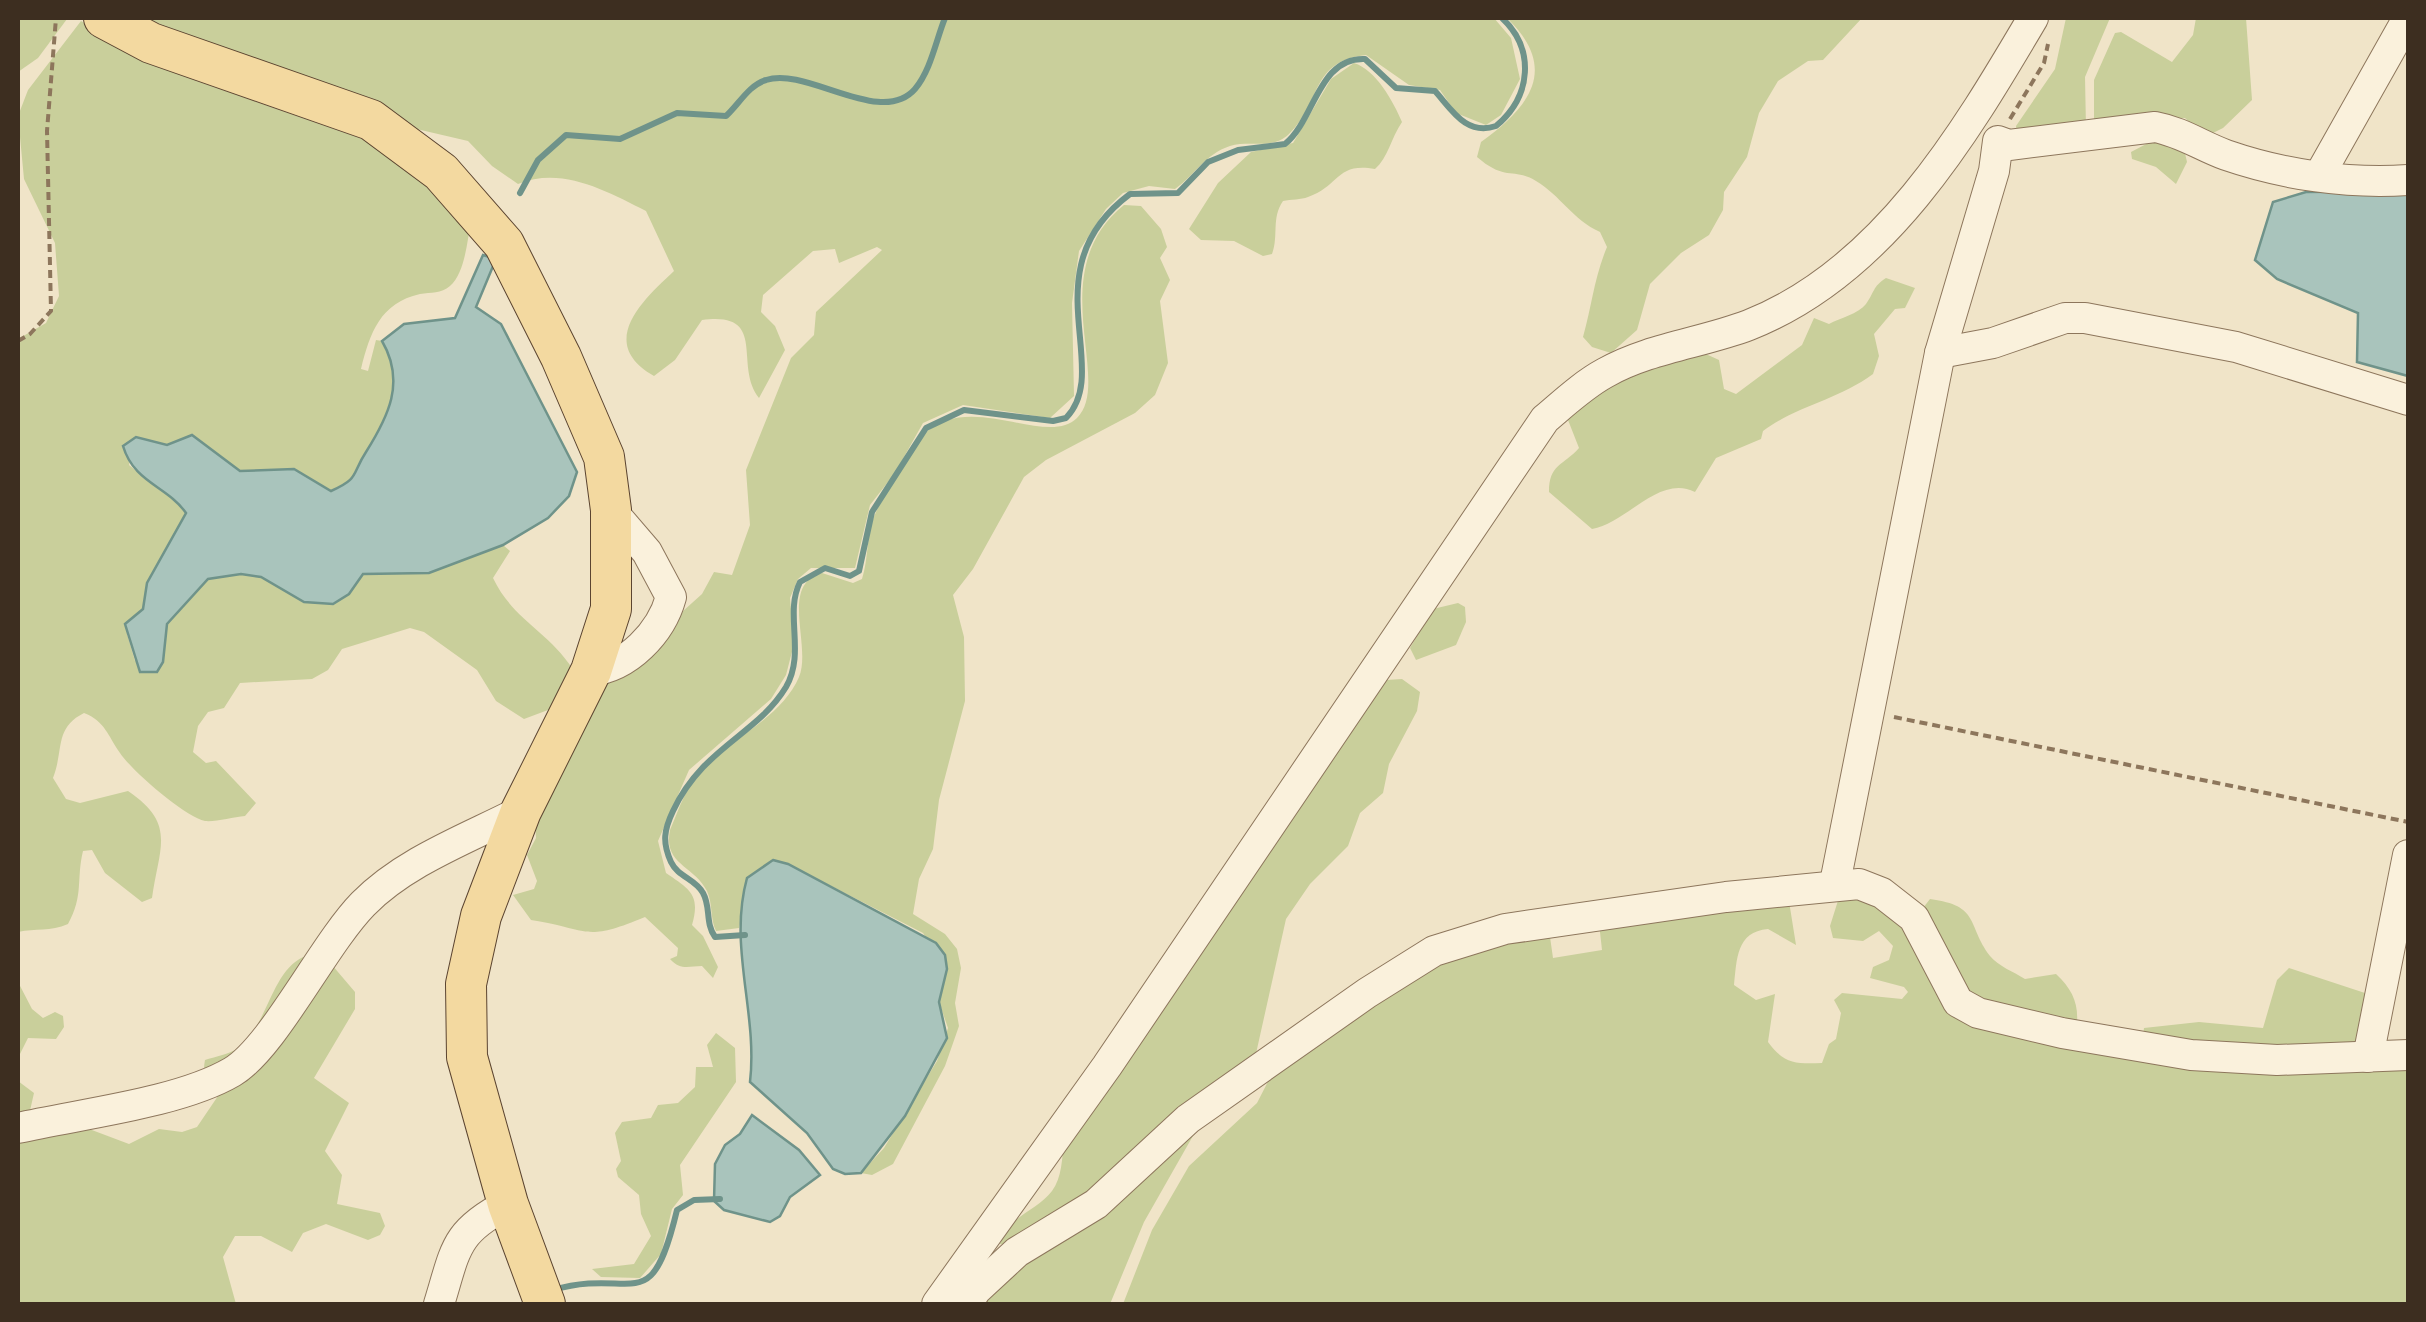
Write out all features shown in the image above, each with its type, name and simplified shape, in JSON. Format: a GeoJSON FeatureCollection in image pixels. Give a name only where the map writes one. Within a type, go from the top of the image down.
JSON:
{"type":"FeatureCollection","features":[{"type":"Feature","properties":{"kind":"main road"},"geometry":{"type":"LineString","coordinates":[[123,23],[371,120],[441,172],[504,244],[553,341],[604,457],[611,510],[610,609],[592,671],[522,812],[481,916],[466,984],[467,1057],[508,1204],[540,1289]]}},
{"type":"Feature","properties":{"kind":"street"},"geometry":{"type":"LineString","coordinates":[[2319,176],[2408,18]]}},
{"type":"Feature","properties":{"kind":"street"},"geometry":{"type":"LineString","coordinates":[[937,1304],[1107,1066],[1545,419],[1607,372],[1748,325],[1825,282],[1863,250],[1924,185],[2040,27]]}},
{"type":"Feature","properties":{"kind":"street"},"geometry":{"type":"LineString","coordinates":[[1834,883],[1940,353],[1994,171],[1998,140],[2009,145],[2155,127],[2177,131],[2222,154],[2319,176],[2370,182],[2408,180]]}},
{"type":"Feature","properties":{"kind":"street"},"geometry":{"type":"LineString","coordinates":[[1940,353],[1993,343],[2065,318],[2085,318],[2236,347],[2408,400]]}},
{"type":"Feature","properties":{"kind":"street"},"geometry":{"type":"LineString","coordinates":[[592,671],[609,669],[638,648],[660,623],[671,597],[647,552],[611,510]]}},
{"type":"Feature","properties":{"kind":"street"},"geometry":{"type":"LineString","coordinates":[[18,1128],[202,1086],[235,1071],[254,1054],[319,958],[364,902],[411,868],[522,812]]}},
{"type":"Feature","properties":{"kind":"street"},"geometry":{"type":"LineString","coordinates":[[2368,1056],[2408,855]]}},
{"type":"Feature","properties":{"kind":"street"},"geometry":{"type":"LineString","coordinates":[[967,1304],[992,1273],[1017,1252],[1096,1204],[1188,1118],[1434,951],[1506,929],[1834,883],[1872,888],[1903,907],[1926,934],[1958,1002],[1978,1013],[2062,1034],[2190,1055],[2262,1060],[2408,1055]]}},
{"type":"Feature","properties":{"kind":"street"},"geometry":{"type":"LineString","coordinates":[[439,1304],[458,1244],[474,1222],[508,1204]]}},
{"type":"Feature","properties":{"kind":"path"},"geometry":{"type":"LineString","coordinates":[[18,341],[51,311],[47,131],[56,18]]}},
{"type":"Feature","properties":{"kind":"path"},"geometry":{"type":"LineString","coordinates":[[1998,140],[2044,64],[2040,27]]}},
{"type":"Feature","properties":{"kind":"path"},"geometry":{"type":"LineString","coordinates":[[1870,712],[2408,822]]}},
{"type":"Feature","properties":{"kind":"green space"},"geometry":{"type":"Polygon","coordinates":[[[18,18],[67,19],[38,58],[18,72],[18,18]]]}},
{"type":"Feature","properties":{"kind":"green space"},"geometry":{"type":"Polygon","coordinates":[[[146,18],[1494,18],[1511,38],[1520,79],[1501,115],[1486,125],[1456,113],[1440,90],[1409,85],[1366,55],[1348,59],[1326,74],[1299,122],[1283,139],[1230,146],[1207,159],[1175,189],[1149,186],[1123,193],[1106,209],[1079,251],[1072,303],[1074,396],[1050,418],[963,405],[923,423],[895,473],[870,505],[855,568],[811,568],[798,579],[790,598],[794,644],[786,675],[771,699],[689,770],[658,841],[666,873],[687,888],[694,899],[692,925],[703,936],[718,967],[713,978],[702,966],[674,963],[670,959],[677,956],[678,948],[645,917],[609,930],[587,932],[531,920],[513,895],[534,889],[537,881],[527,855],[536,838],[535,818],[604,682],[702,594],[714,572],[732,575],[750,525],[746,470],[791,358],[814,335],[816,312],[882,250],[877,247],[839,263],[835,249],[813,251],[763,295],[761,312],[775,326],[785,350],[759,398],[752,385],[743,332],[723,319],[702,320],[675,360],[654,376],[628,350],[627,336],[639,308],[674,271],[646,211],[600,189],[567,179],[534,179],[518,184],[492,166],[468,141],[408,127],[251,66],[146,18]]]}},
{"type":"Feature","properties":{"kind":"green space"},"geometry":{"type":"Polygon","coordinates":[[[1507,18],[1862,18],[1823,60],[1808,61],[1778,81],[1759,113],[1747,157],[1724,192],[1723,210],[1709,235],[1681,253],[1650,284],[1637,330],[1611,353],[1592,347],[1583,337],[1607,247],[1600,232],[1536,181],[1502,172],[1477,157],[1481,142],[1513,114],[1532,85],[1532,53],[1507,18]]]}},
{"type":"Feature","properties":{"kind":"green space"},"geometry":{"type":"Polygon","coordinates":[[[2066,18],[2110,18],[2085,77],[2086,128],[2017,134],[2016,126],[2055,69],[2066,18]]]}},
{"type":"Feature","properties":{"kind":"green space"},"geometry":{"type":"Polygon","coordinates":[[[2196,18],[2246,18],[2252,100],[2223,128],[2205,137],[2185,118],[2094,122],[2094,80],[2115,33],[2121,32],[2172,62],[2193,35],[2196,18]]]}},
{"type":"Feature","properties":{"kind":"green space"},"geometry":{"type":"Polygon","coordinates":[[[81,21],[141,57],[197,81],[366,140],[412,169],[470,227],[455,281],[439,292],[420,294],[395,304],[373,332],[361,369],[368,371],[376,340],[382,341],[393,371],[391,399],[381,426],[347,483],[331,491],[294,469],[240,471],[192,435],[167,445],[136,437],[129,465],[187,513],[147,583],[143,609],[127,634],[135,661],[165,640],[167,624],[208,579],[241,574],[261,577],[304,602],[363,574],[429,573],[503,545],[510,551],[493,578],[510,605],[572,668],[556,707],[524,719],[496,701],[477,670],[424,632],[410,628],[342,649],[328,670],[312,679],[240,683],[224,708],[208,712],[198,726],[193,752],[206,763],[216,761],[256,803],[245,816],[214,821],[196,818],[160,792],[126,761],[101,725],[84,713],[64,733],[53,778],[66,799],[80,803],[128,791],[153,814],[161,838],[152,898],[142,902],[105,873],[92,850],[83,851],[78,896],[68,924],[18,932],[18,339],[46,323],[59,296],[55,243],[24,179],[18,116],[28,90],[81,21]]]}},
{"type":"Feature","properties":{"kind":"green space"},"geometry":{"type":"Polygon","coordinates":[[[1354,63],[1376,79],[1402,122],[1375,169],[1353,169],[1305,198],[1283,201],[1277,214],[1272,254],[1263,256],[1234,241],[1201,240],[1189,229],[1218,183],[1251,152],[1293,143],[1331,79],[1354,63]]]}},
{"type":"Feature","properties":{"kind":"green space"},"geometry":{"type":"Polygon","coordinates":[[[2152,141],[2184,149],[2187,162],[2176,184],[2156,167],[2132,159],[2131,152],[2152,141]]]}},
{"type":"Feature","properties":{"kind":"green space"},"geometry":{"type":"Polygon","coordinates":[[[1124,205],[1141,206],[1161,229],[1167,247],[1160,258],[1170,280],[1160,301],[1168,363],[1155,395],[1135,413],[1046,460],[1024,477],[973,569],[953,595],[964,637],[965,701],[939,800],[933,849],[919,879],[913,914],[945,934],[957,949],[961,968],[955,1003],[959,1026],[945,1066],[893,1164],[872,1175],[861,1173],[884,1148],[937,1061],[948,1028],[939,1002],[947,969],[923,933],[788,864],[743,911],[739,928],[716,931],[707,891],[675,858],[669,842],[670,830],[697,774],[769,715],[791,691],[802,664],[802,590],[809,579],[822,573],[853,583],[862,579],[876,512],[924,434],[943,422],[963,417],[1047,427],[1077,418],[1086,401],[1088,379],[1082,292],[1087,261],[1100,232],[1124,205]]]}},
{"type":"Feature","properties":{"kind":"green space"},"geometry":{"type":"Polygon","coordinates":[[[1886,278],[1915,288],[1905,308],[1895,309],[1874,334],[1879,356],[1873,374],[1776,422],[1763,431],[1761,439],[1716,458],[1695,492],[1669,489],[1592,529],[1549,492],[1554,471],[1579,448],[1568,420],[1593,395],[1626,376],[1697,350],[1719,360],[1724,389],[1736,394],[1802,345],[1814,318],[1829,324],[1854,313],[1886,278]]]}},
{"type":"Feature","properties":{"kind":"green space"},"geometry":{"type":"Polygon","coordinates":[[[1458,603],[1465,607],[1466,622],[1456,645],[1416,660],[1410,648],[1433,609],[1458,603]]]}},
{"type":"Feature","properties":{"kind":"green space"},"geometry":{"type":"Polygon","coordinates":[[[1402,679],[1420,692],[1417,711],[1389,764],[1383,793],[1360,813],[1348,846],[1310,884],[1286,919],[1253,1067],[1096,1191],[1011,1245],[1000,1244],[1009,1227],[1052,1191],[1060,1174],[1064,1142],[1386,680],[1402,679]]]}},
{"type":"Feature","properties":{"kind":"green space"},"geometry":{"type":"Polygon","coordinates":[[[1842,888],[1900,910],[1951,1001],[2047,1035],[2408,1060],[2408,1304],[1123,1304],[1152,1230],[1189,1166],[1257,1103],[1275,1068],[1420,963],[1549,930],[1553,958],[1602,950],[1599,923],[1788,895],[1796,945],[1768,929],[1750,935],[1740,948],[1734,985],[1756,1000],[1775,994],[1768,1042],[1780,1055],[1798,1063],[1822,1063],[1829,1044],[1836,1039],[1841,1013],[1834,1000],[1842,993],[1902,999],[1908,992],[1904,987],[1870,978],[1873,967],[1889,960],[1893,946],[1879,931],[1863,941],[1833,938],[1830,926],[1842,888]]]}},
{"type":"Feature","properties":{"kind":"green space"},"geometry":{"type":"Polygon","coordinates":[[[1930,899],[1958,906],[1965,912],[1990,956],[2006,969],[2025,979],[2056,974],[2074,999],[2076,1031],[1973,1006],[1923,908],[1930,899]]]}},
{"type":"Feature","properties":{"kind":"green space"},"geometry":{"type":"Polygon","coordinates":[[[303,957],[332,965],[355,992],[355,1009],[314,1078],[349,1103],[325,1151],[342,1175],[337,1204],[380,1213],[385,1226],[380,1235],[368,1240],[326,1224],[303,1233],[292,1252],[261,1236],[235,1236],[223,1257],[236,1304],[18,1304],[18,1081],[34,1093],[29,1115],[52,1115],[129,1144],[159,1129],[182,1132],[197,1127],[218,1096],[206,1080],[205,1060],[237,1049],[247,1039],[283,975],[303,957]]]}},
{"type":"Feature","properties":{"kind":"green space"},"geometry":{"type":"Polygon","coordinates":[[[2289,968],[2368,994],[2367,1042],[2299,1055],[2143,1036],[2144,1028],[2199,1022],[2263,1028],[2277,980],[2289,968]]]}},
{"type":"Feature","properties":{"kind":"green space"},"geometry":{"type":"Polygon","coordinates":[[[18,982],[32,1009],[43,1018],[55,1012],[63,1016],[64,1027],[56,1039],[28,1038],[18,1058],[18,982]]]}},
{"type":"Feature","properties":{"kind":"green space"},"geometry":{"type":"Polygon","coordinates":[[[716,1033],[735,1048],[736,1082],[680,1165],[683,1195],[672,1209],[661,1254],[640,1278],[601,1277],[592,1269],[634,1264],[651,1236],[641,1214],[639,1195],[618,1177],[616,1169],[621,1161],[615,1133],[622,1122],[651,1118],[658,1105],[678,1103],[695,1087],[696,1067],[713,1067],[707,1045],[716,1033]]]}},
{"type":"Feature","properties":{"kind":"green space"},"geometry":{"type":"Polygon","coordinates":[[[1198,1127],[1144,1222],[1110,1304],[974,1304],[1198,1127]]]}},
{"type":"Feature","properties":{"kind":"water"},"geometry":{"type":"Polygon","coordinates":[[[2408,191],[2408,376],[2357,362],[2358,313],[2277,279],[2255,260],[2273,202],[2306,192],[2408,191]]]}},
{"type":"Feature","properties":{"kind":"water"},"geometry":{"type":"Polygon","coordinates":[[[483,255],[496,259],[476,307],[501,324],[577,472],[569,496],[548,518],[503,545],[429,573],[363,574],[349,594],[333,604],[304,602],[261,577],[241,574],[208,579],[167,624],[163,662],[157,672],[140,672],[125,624],[143,609],[147,583],[186,513],[135,468],[123,446],[136,437],[167,445],[192,435],[240,471],[294,469],[331,491],[340,487],[354,475],[391,399],[393,371],[382,341],[404,324],[455,318],[483,255]]]}},
{"type":"Feature","properties":{"kind":"water"},"geometry":{"type":"Polygon","coordinates":[[[773,860],[788,864],[936,943],[945,955],[947,969],[939,1002],[947,1038],[905,1116],[861,1173],[845,1174],[833,1169],[807,1133],[750,1082],[742,904],[747,878],[773,860]]]}},
{"type":"Feature","properties":{"kind":"water"},"geometry":{"type":"Polygon","coordinates":[[[752,1115],[799,1150],[820,1175],[790,1197],[780,1216],[770,1222],[724,1210],[714,1201],[715,1164],[725,1145],[740,1134],[752,1115]]]}},
{"type":"Feature","properties":{"kind":"waterway"},"geometry":{"type":"LineString","coordinates":[[520,193],[538,160],[566,135],[620,139],[677,113],[726,116],[749,90],[766,80],[802,81],[864,100],[901,99],[915,89],[925,73],[945,18]]}},
{"type":"Feature","properties":{"kind":"waterway"},"geometry":{"type":"LineString","coordinates":[[745,935],[715,937],[703,893],[671,862],[665,842],[668,824],[699,771],[760,718],[786,687],[794,660],[794,607],[800,582],[825,568],[850,576],[859,571],[872,512],[926,428],[964,410],[1053,421],[1066,418],[1078,397],[1082,373],[1078,285],[1084,254],[1100,223],[1130,194],[1178,193],[1208,162],[1238,150],[1285,144],[1327,79],[1349,61],[1365,59],[1396,88],[1435,91],[1468,124],[1496,126],[1517,101],[1525,72],[1520,44],[1502,18]]}},
{"type":"Feature","properties":{"kind":"waterway"},"geometry":{"type":"LineString","coordinates":[[553,1290],[581,1284],[636,1283],[648,1278],[667,1245],[677,1210],[694,1200],[720,1199]]}}]}
